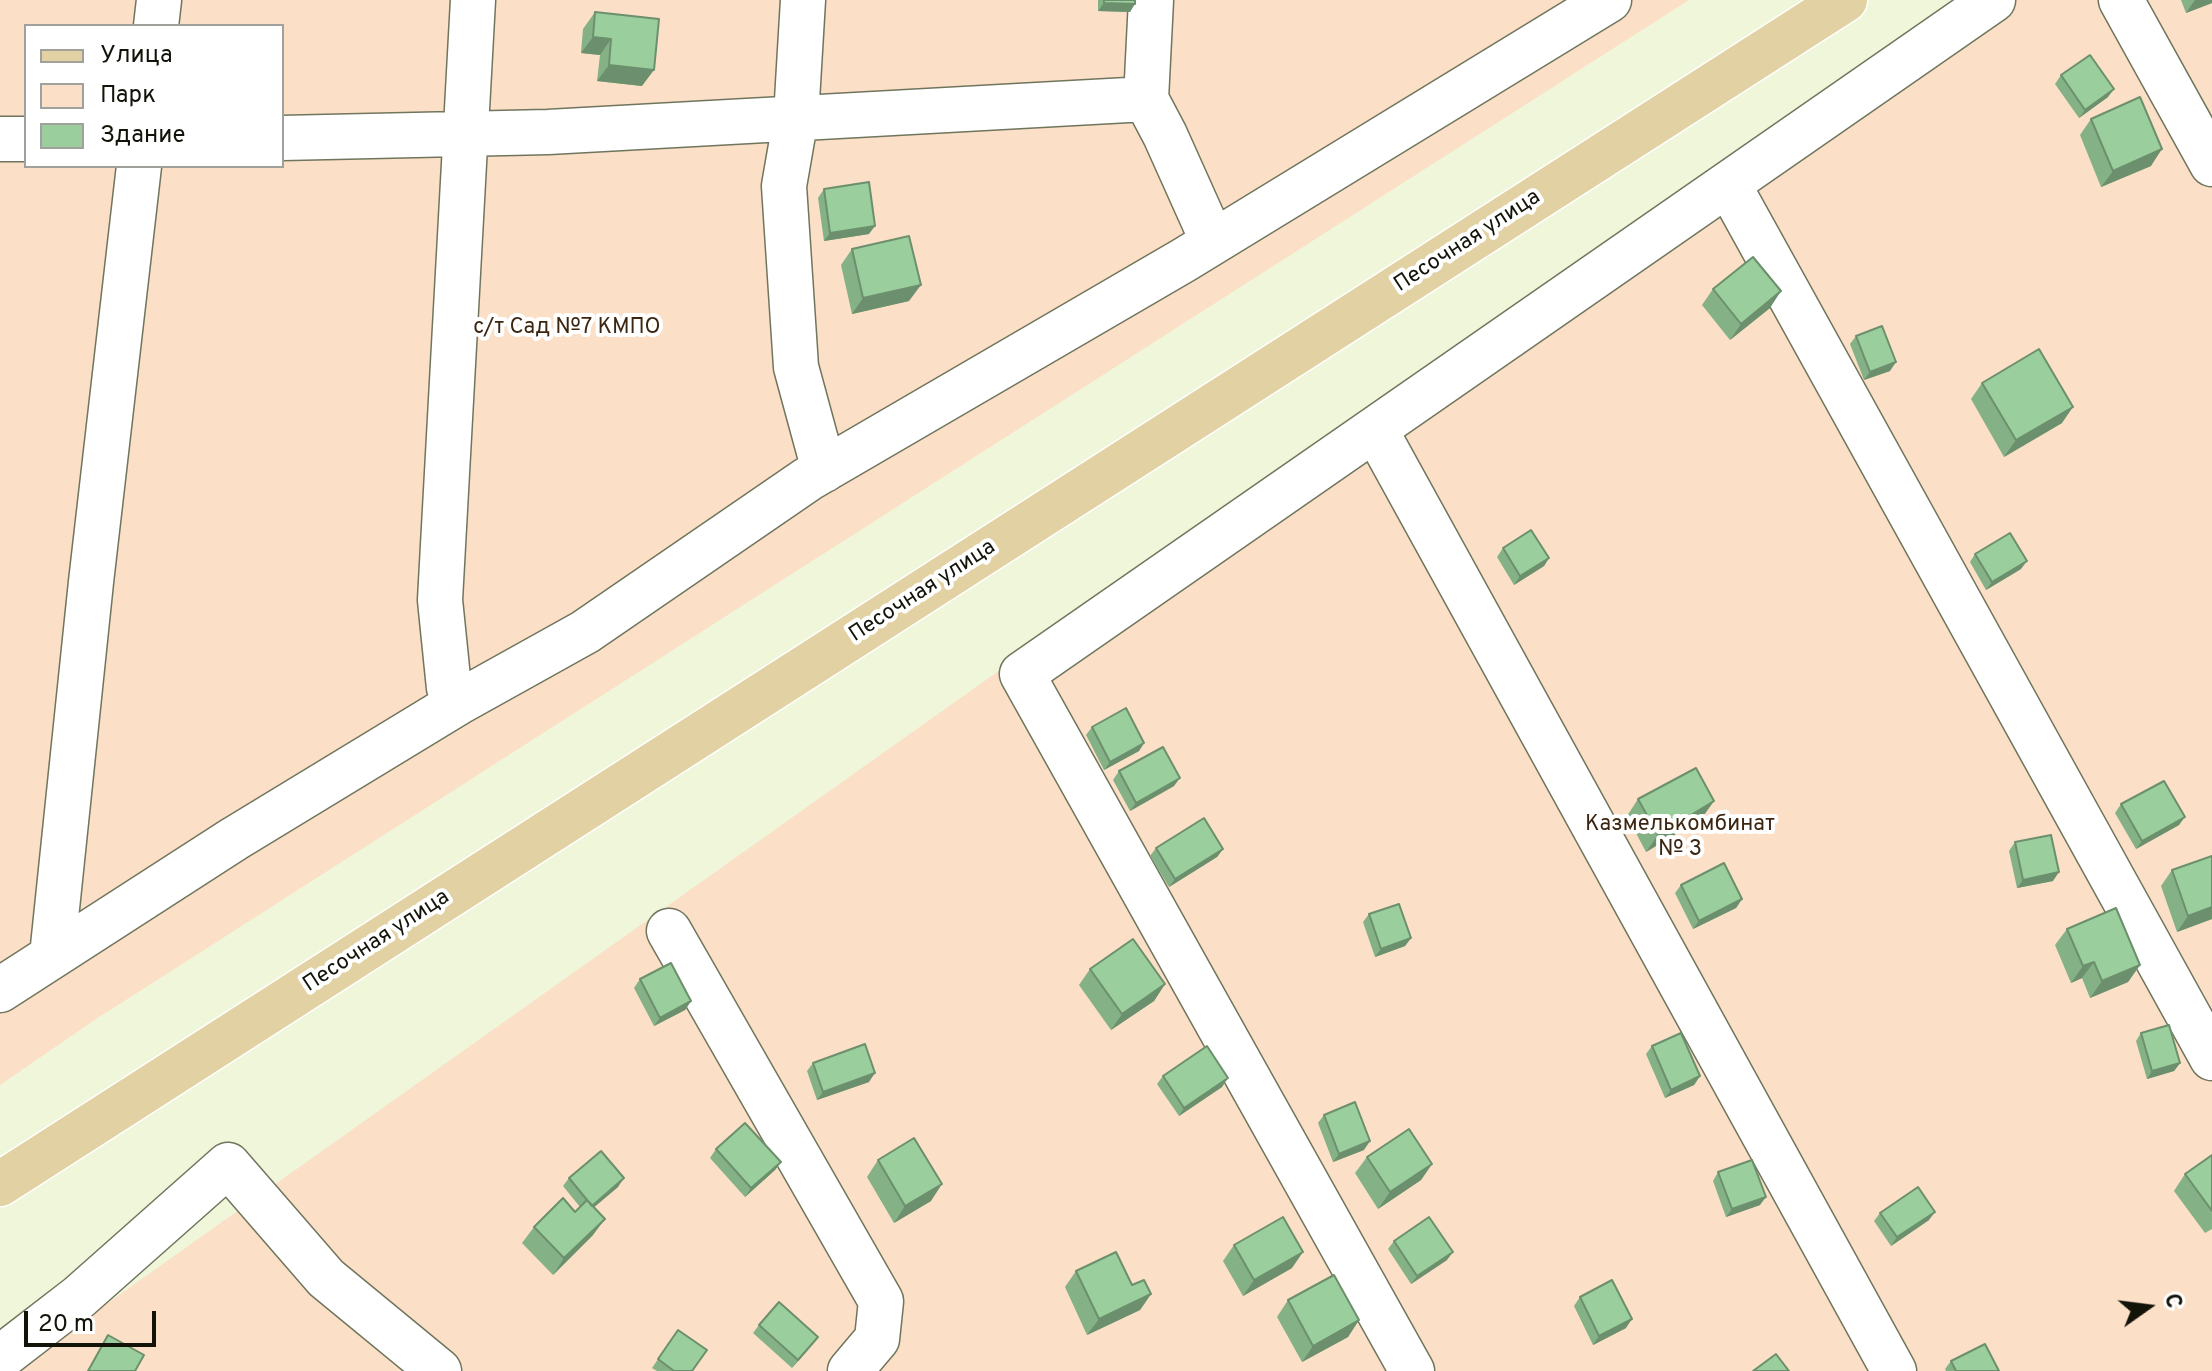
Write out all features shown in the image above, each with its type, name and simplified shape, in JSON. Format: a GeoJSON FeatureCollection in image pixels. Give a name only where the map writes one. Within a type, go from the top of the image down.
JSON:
{"type":"FeatureCollection","features":[{"type":"Feature","properties":{"kind":"main road","name":"Песочная улица"},"geometry":{"type":"LineString","coordinates":[[0,1184],[1845,0]]}},
{"type":"Feature","properties":{"kind":"lane"},"geometry":{"type":"LineString","coordinates":[[156,24],[159,0]]}},
{"type":"Feature","properties":{"kind":"lane"},"geometry":{"type":"LineString","coordinates":[[449,688],[440,600],[473,0]]}},
{"type":"Feature","properties":{"kind":"lane"},"geometry":{"type":"LineString","coordinates":[[803,0],[796,117],[784,186],[796,367],[824,470]]}},
{"type":"Feature","properties":{"kind":"lane"},"geometry":{"type":"LineString","coordinates":[[1151,0],[1146,99],[1213,242]]}},
{"type":"Feature","properties":{"kind":"lane"},"geometry":{"type":"LineString","coordinates":[[0,990],[300,798],[461,701],[585,632],[824,470],[1213,242],[1609,0]]}},
{"type":"Feature","properties":{"kind":"lane"},"geometry":{"type":"LineString","coordinates":[[1412,1371],[1022,674],[1993,0]]}},
{"type":"Feature","properties":{"kind":"lane"},"geometry":{"type":"LineString","coordinates":[[2121,0],[2212,164]]}},
{"type":"Feature","properties":{"kind":"lane"},"geometry":{"type":"LineString","coordinates":[[284,138],[548,132],[1146,99]]}},
{"type":"Feature","properties":{"kind":"lane"},"geometry":{"type":"LineString","coordinates":[[0,139],[24,139]]}},
{"type":"Feature","properties":{"kind":"lane"},"geometry":{"type":"LineString","coordinates":[[52,956],[139,168]]}},
{"type":"Feature","properties":{"kind":"lane"},"geometry":{"type":"LineString","coordinates":[[1728,184],[2212,1058]]}},
{"type":"Feature","properties":{"kind":"lane"},"geometry":{"type":"LineString","coordinates":[[1375,429],[1894,1371]]}},
{"type":"Feature","properties":{"kind":"lane"},"geometry":{"type":"LineString","coordinates":[[669,931],[881,1301],[877,1339],[850,1371]]}},
{"type":"Feature","properties":{"kind":"lane"},"geometry":{"type":"LineString","coordinates":[[0,1358],[79,1297],[228,1165],[326,1278],[439,1371]]}},
{"type":"Feature","properties":{"kind":"green space","name":"с/т Сад №7 КМПО"},"geometry":{"type":"Polygon","coordinates":[[[0,0],[1689,0],[93,1021],[0,1085],[0,0]]]}},
{"type":"Feature","properties":{"kind":"green space","name":"Казмелькомбинат № 3"},"geometry":{"type":"Polygon","coordinates":[[[1969,0],[2212,0],[2212,1371],[12,1371],[1406,382],[1969,0]]]}},
{"type":"Feature","properties":{"kind":"building"},"geometry":{"type":"Polygon","coordinates":[[[1104,0],[1135,0],[1135,4],[1104,3],[1104,0]]]}},
{"type":"Feature","properties":{"kind":"building"},"geometry":{"type":"Polygon","coordinates":[[[595,12],[659,19],[654,70],[609,65],[611,39],[593,37],[595,12]]]}},
{"type":"Feature","properties":{"kind":"building"},"geometry":{"type":"Polygon","coordinates":[[[2090,55],[2114,89],[2085,110],[2061,75],[2090,55]]]}},
{"type":"Feature","properties":{"kind":"building"},"geometry":{"type":"Polygon","coordinates":[[[2140,97],[2162,149],[2113,171],[2091,119],[2140,97]]]}},
{"type":"Feature","properties":{"kind":"building"},"geometry":{"type":"Polygon","coordinates":[[[869,182],[875,226],[830,233],[824,189],[869,182]]]}},
{"type":"Feature","properties":{"kind":"building"},"geometry":{"type":"Polygon","coordinates":[[[909,236],[921,285],[863,298],[852,249],[909,236]]]}},
{"type":"Feature","properties":{"kind":"building"},"geometry":{"type":"Polygon","coordinates":[[[1753,257],[1781,291],[1741,324],[1713,289],[1753,257]]]}},
{"type":"Feature","properties":{"kind":"building"},"geometry":{"type":"Polygon","coordinates":[[[1882,326],[1896,362],[1870,372],[1856,336],[1882,326]]]}},
{"type":"Feature","properties":{"kind":"building"},"geometry":{"type":"Polygon","coordinates":[[[2039,349],[2073,407],[2016,440],[1982,383],[2039,349]]]}},
{"type":"Feature","properties":{"kind":"building"},"geometry":{"type":"Polygon","coordinates":[[[1531,530],[1549,558],[1520,576],[1503,548],[1531,530]]]}},
{"type":"Feature","properties":{"kind":"building"},"geometry":{"type":"Polygon","coordinates":[[[2010,533],[2027,561],[1992,582],[1975,554],[2010,533]]]}},
{"type":"Feature","properties":{"kind":"building"},"geometry":{"type":"Polygon","coordinates":[[[1126,708],[1144,743],[1110,762],[1092,727],[1126,708]]]}},
{"type":"Feature","properties":{"kind":"building"},"geometry":{"type":"Polygon","coordinates":[[[1163,747],[1180,778],[1136,803],[1119,771],[1163,747]]]}},
{"type":"Feature","properties":{"kind":"building"},"geometry":{"type":"Polygon","coordinates":[[[1696,768],[1714,801],[1658,835],[1638,799],[1696,768]]]}},
{"type":"Feature","properties":{"kind":"building"},"geometry":{"type":"Polygon","coordinates":[[[2164,781],[2185,817],[2142,841],[2121,804],[2164,781]]]}},
{"type":"Feature","properties":{"kind":"building"},"geometry":{"type":"Polygon","coordinates":[[[1204,818],[1223,849],[1175,879],[1156,848],[1204,818]]]}},
{"type":"Feature","properties":{"kind":"building"},"geometry":{"type":"Polygon","coordinates":[[[2051,835],[2059,872],[2023,880],[2015,842],[2051,835]]]}},
{"type":"Feature","properties":{"kind":"building"},"geometry":{"type":"Polygon","coordinates":[[[2212,856],[2212,907],[2188,916],[2172,870],[2212,856]]]}},
{"type":"Feature","properties":{"kind":"building"},"geometry":{"type":"Polygon","coordinates":[[[1724,863],[1742,899],[1699,921],[1681,885],[1724,863]]]}},
{"type":"Feature","properties":{"kind":"building"},"geometry":{"type":"Polygon","coordinates":[[[1399,904],[1411,938],[1381,949],[1369,914],[1399,904]]]}},
{"type":"Feature","properties":{"kind":"building"},"geometry":{"type":"Polygon","coordinates":[[[2116,908],[2140,965],[2102,981],[2094,962],[2083,966],[2067,929],[2116,908]]]}},
{"type":"Feature","properties":{"kind":"building"},"geometry":{"type":"Polygon","coordinates":[[[1133,939],[1165,984],[1122,1014],[1090,969],[1133,939]]]}},
{"type":"Feature","properties":{"kind":"building"},"geometry":{"type":"Polygon","coordinates":[[[671,963],[691,1001],[660,1018],[640,979],[671,963]]]}},
{"type":"Feature","properties":{"kind":"building"},"geometry":{"type":"Polygon","coordinates":[[[2169,1025],[2180,1063],[2152,1071],[2141,1033],[2169,1025]]]}},
{"type":"Feature","properties":{"kind":"building"},"geometry":{"type":"Polygon","coordinates":[[[1681,1033],[1700,1076],[1671,1090],[1652,1046],[1681,1033]]]}},
{"type":"Feature","properties":{"kind":"building"},"geometry":{"type":"Polygon","coordinates":[[[865,1044],[875,1073],[823,1092],[813,1063],[865,1044]]]}},
{"type":"Feature","properties":{"kind":"building"},"geometry":{"type":"Polygon","coordinates":[[[1207,1046],[1228,1078],[1184,1108],[1163,1076],[1207,1046]]]}},
{"type":"Feature","properties":{"kind":"building"},"geometry":{"type":"Polygon","coordinates":[[[1355,1102],[1370,1141],[1339,1154],[1324,1115],[1355,1102]]]}},
{"type":"Feature","properties":{"kind":"building"},"geometry":{"type":"Polygon","coordinates":[[[745,1123],[781,1162],[751,1188],[716,1149],[745,1123]]]}},
{"type":"Feature","properties":{"kind":"building"},"geometry":{"type":"Polygon","coordinates":[[[1409,1129],[1432,1164],[1390,1192],[1367,1157],[1409,1129]]]}},
{"type":"Feature","properties":{"kind":"building"},"geometry":{"type":"Polygon","coordinates":[[[914,1138],[942,1184],[905,1206],[878,1160],[914,1138]]]}},
{"type":"Feature","properties":{"kind":"building"},"geometry":{"type":"Polygon","coordinates":[[[601,1151],[624,1178],[592,1206],[569,1178],[601,1151]]]}},
{"type":"Feature","properties":{"kind":"building"},"geometry":{"type":"Polygon","coordinates":[[[2212,1155],[2212,1211],[2185,1174],[2212,1155]]]}},
{"type":"Feature","properties":{"kind":"building"},"geometry":{"type":"Polygon","coordinates":[[[1752,1160],[1766,1197],[1732,1209],[1718,1172],[1752,1160]]]}},
{"type":"Feature","properties":{"kind":"building"},"geometry":{"type":"Polygon","coordinates":[[[1918,1187],[1935,1212],[1897,1237],[1880,1213],[1918,1187]]]}},
{"type":"Feature","properties":{"kind":"building"},"geometry":{"type":"Polygon","coordinates":[[[563,1198],[575,1212],[587,1200],[605,1219],[564,1258],[534,1227],[563,1198]]]}},
{"type":"Feature","properties":{"kind":"building"},"geometry":{"type":"Polygon","coordinates":[[[1283,1217],[1303,1252],[1254,1280],[1234,1245],[1283,1217]]]}},
{"type":"Feature","properties":{"kind":"building"},"geometry":{"type":"Polygon","coordinates":[[[1429,1217],[1453,1252],[1417,1276],[1394,1241],[1429,1217]]]}},
{"type":"Feature","properties":{"kind":"building"},"geometry":{"type":"Polygon","coordinates":[[[1116,1252],[1132,1285],[1144,1280],[1151,1294],[1099,1319],[1076,1271],[1116,1252]]]}},
{"type":"Feature","properties":{"kind":"building"},"geometry":{"type":"Polygon","coordinates":[[[1334,1275],[1359,1320],[1313,1346],[1288,1300],[1334,1275]]]}},
{"type":"Feature","properties":{"kind":"building"},"geometry":{"type":"Polygon","coordinates":[[[1612,1280],[1632,1319],[1599,1336],[1580,1297],[1612,1280]]]}},
{"type":"Feature","properties":{"kind":"building"},"geometry":{"type":"Polygon","coordinates":[[[779,1302],[818,1337],[798,1360],[759,1325],[779,1302]]]}},
{"type":"Feature","properties":{"kind":"building"},"geometry":{"type":"Polygon","coordinates":[[[678,1330],[707,1350],[692,1371],[674,1371],[658,1359],[678,1330]]]}},
{"type":"Feature","properties":{"kind":"building"},"geometry":{"type":"Polygon","coordinates":[[[108,1335],[144,1355],[135,1371],[88,1371],[108,1335]]]}},
{"type":"Feature","properties":{"kind":"building"},"geometry":{"type":"Polygon","coordinates":[[[1985,1344],[1999,1371],[1956,1371],[1951,1361],[1985,1344]]]}},
{"type":"Feature","properties":{"kind":"building"},"geometry":{"type":"Polygon","coordinates":[[[1776,1354],[1789,1371],[1753,1371],[1776,1354]]]}}]}
